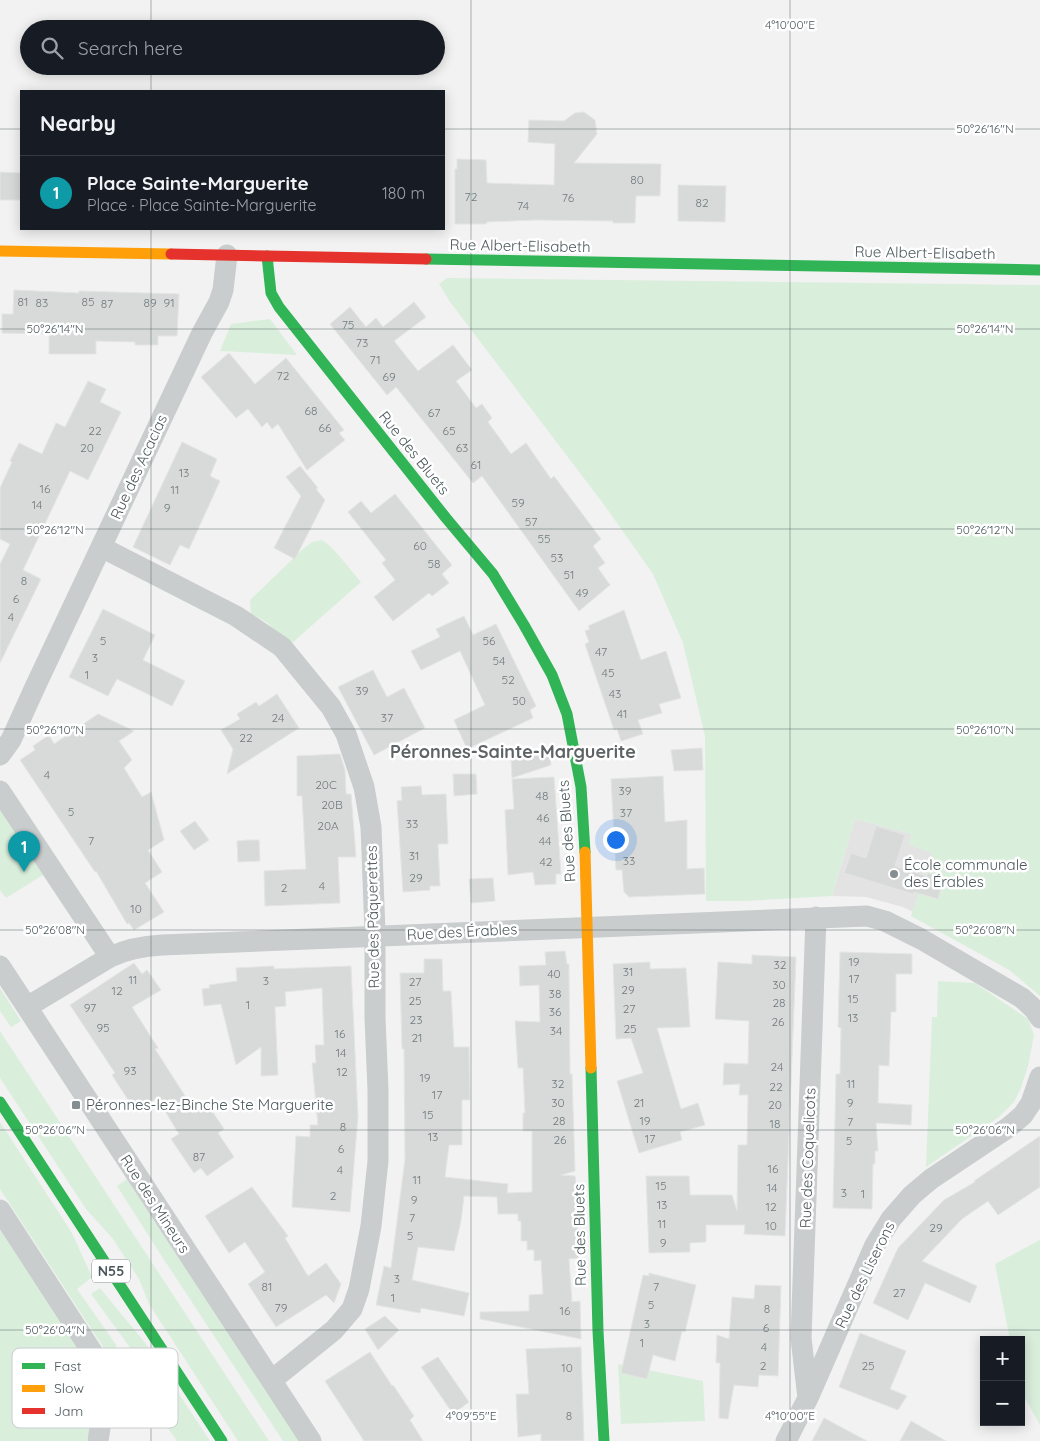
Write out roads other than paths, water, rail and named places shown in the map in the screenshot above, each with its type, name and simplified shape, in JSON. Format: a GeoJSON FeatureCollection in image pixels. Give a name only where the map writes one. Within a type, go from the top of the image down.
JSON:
{"type":"FeatureCollection","features":[{"type":"Feature","properties":{"kind":"main road","name":"Rue Albert-Elisabeth"},"geometry":{"type":"LineString","coordinates":[[0,251],[1040,270]]}},
{"type":"Feature","properties":{"kind":"main road","name":"Rue des Bluets"},"geometry":{"type":"LineString","coordinates":[[267,256],[271,293],[285,316],[493,574],[552,675],[567,714],[576,755],[583,816],[598,1331],[604,1441]]}},
{"type":"Feature","properties":{"kind":"main road","name":"N55"},"geometry":{"type":"LineString","coordinates":[[0,1102],[161,1348]]}},
{"type":"Feature","properties":{"kind":"main road","name":"N55"},"geometry":{"type":"LineString","coordinates":[[178,1374],[222,1441]]}},
{"type":"Feature","properties":{"kind":"street","name":"Rue des Acacias"},"geometry":{"type":"LineString","coordinates":[[0,755],[11,740],[202,333],[219,302],[225,277],[227,255]]}},
{"type":"Feature","properties":{"kind":"street","name":"Rue des Pâquerettes"},"geometry":{"type":"LineString","coordinates":[[101,547],[251,624],[282,647],[331,707],[346,734],[364,787],[371,827],[378,1090],[378,1162],[370,1226],[359,1289],[352,1309],[334,1330],[272,1380]]}},
{"type":"Feature","properties":{"kind":"street"},"geometry":{"type":"LineString","coordinates":[[0,791],[110,957]]}},
{"type":"Feature","properties":{"kind":"street"},"geometry":{"type":"LineString","coordinates":[[816,917],[867,916],[885,922],[921,940],[1022,998],[1034,1009],[1040,1018]]}},
{"type":"Feature","properties":{"kind":"street","name":"Rue des Érables"},"geometry":{"type":"LineString","coordinates":[[27,1007],[110,957],[121,952],[154,945],[816,917]]}},
{"type":"Feature","properties":{"kind":"street","name":"Rue des Coquelicots"},"geometry":{"type":"LineString","coordinates":[[808,1398],[801,1338],[816,917]]}},
{"type":"Feature","properties":{"kind":"street","name":"Rue des Mineurs"},"geometry":{"type":"LineString","coordinates":[[0,966],[311,1441]]}},
{"type":"Feature","properties":{"kind":"street","name":"Rue des Liserons"},"geometry":{"type":"LineString","coordinates":[[786,1441],[808,1398],[875,1245],[891,1219],[912,1195],[931,1180],[1009,1127],[1023,1115],[1031,1103],[1040,1076]]}},
{"type":"Feature","properties":{"kind":"street"},"geometry":{"type":"LineString","coordinates":[[0,1210],[90,1348]]}},
{"type":"Feature","properties":{"kind":"street"},"geometry":{"type":"LineString","coordinates":[[98,1441],[100,1428]]}},
{"type":"Feature","properties":{"kind":"place","name":"Place Sainte-Marguerite"},"geometry":{"type":"Point","coordinates":[24,872]}},
{"type":"Feature","properties":{"kind":"place","name":"École communale des Érables"},"geometry":{"type":"Point","coordinates":[894,874]}},
{"type":"Feature","properties":{"kind":"place","name":"Péronnes-lez-Binche Ste Marguerite"},"geometry":{"type":"Point","coordinates":[76,1105]}},
{"type":"Feature","properties":{"kind":"district","name":"Péronnes-Sainte-Marguerite"},"geometry":{"type":"Point","coordinates":[513,752]}}]}
